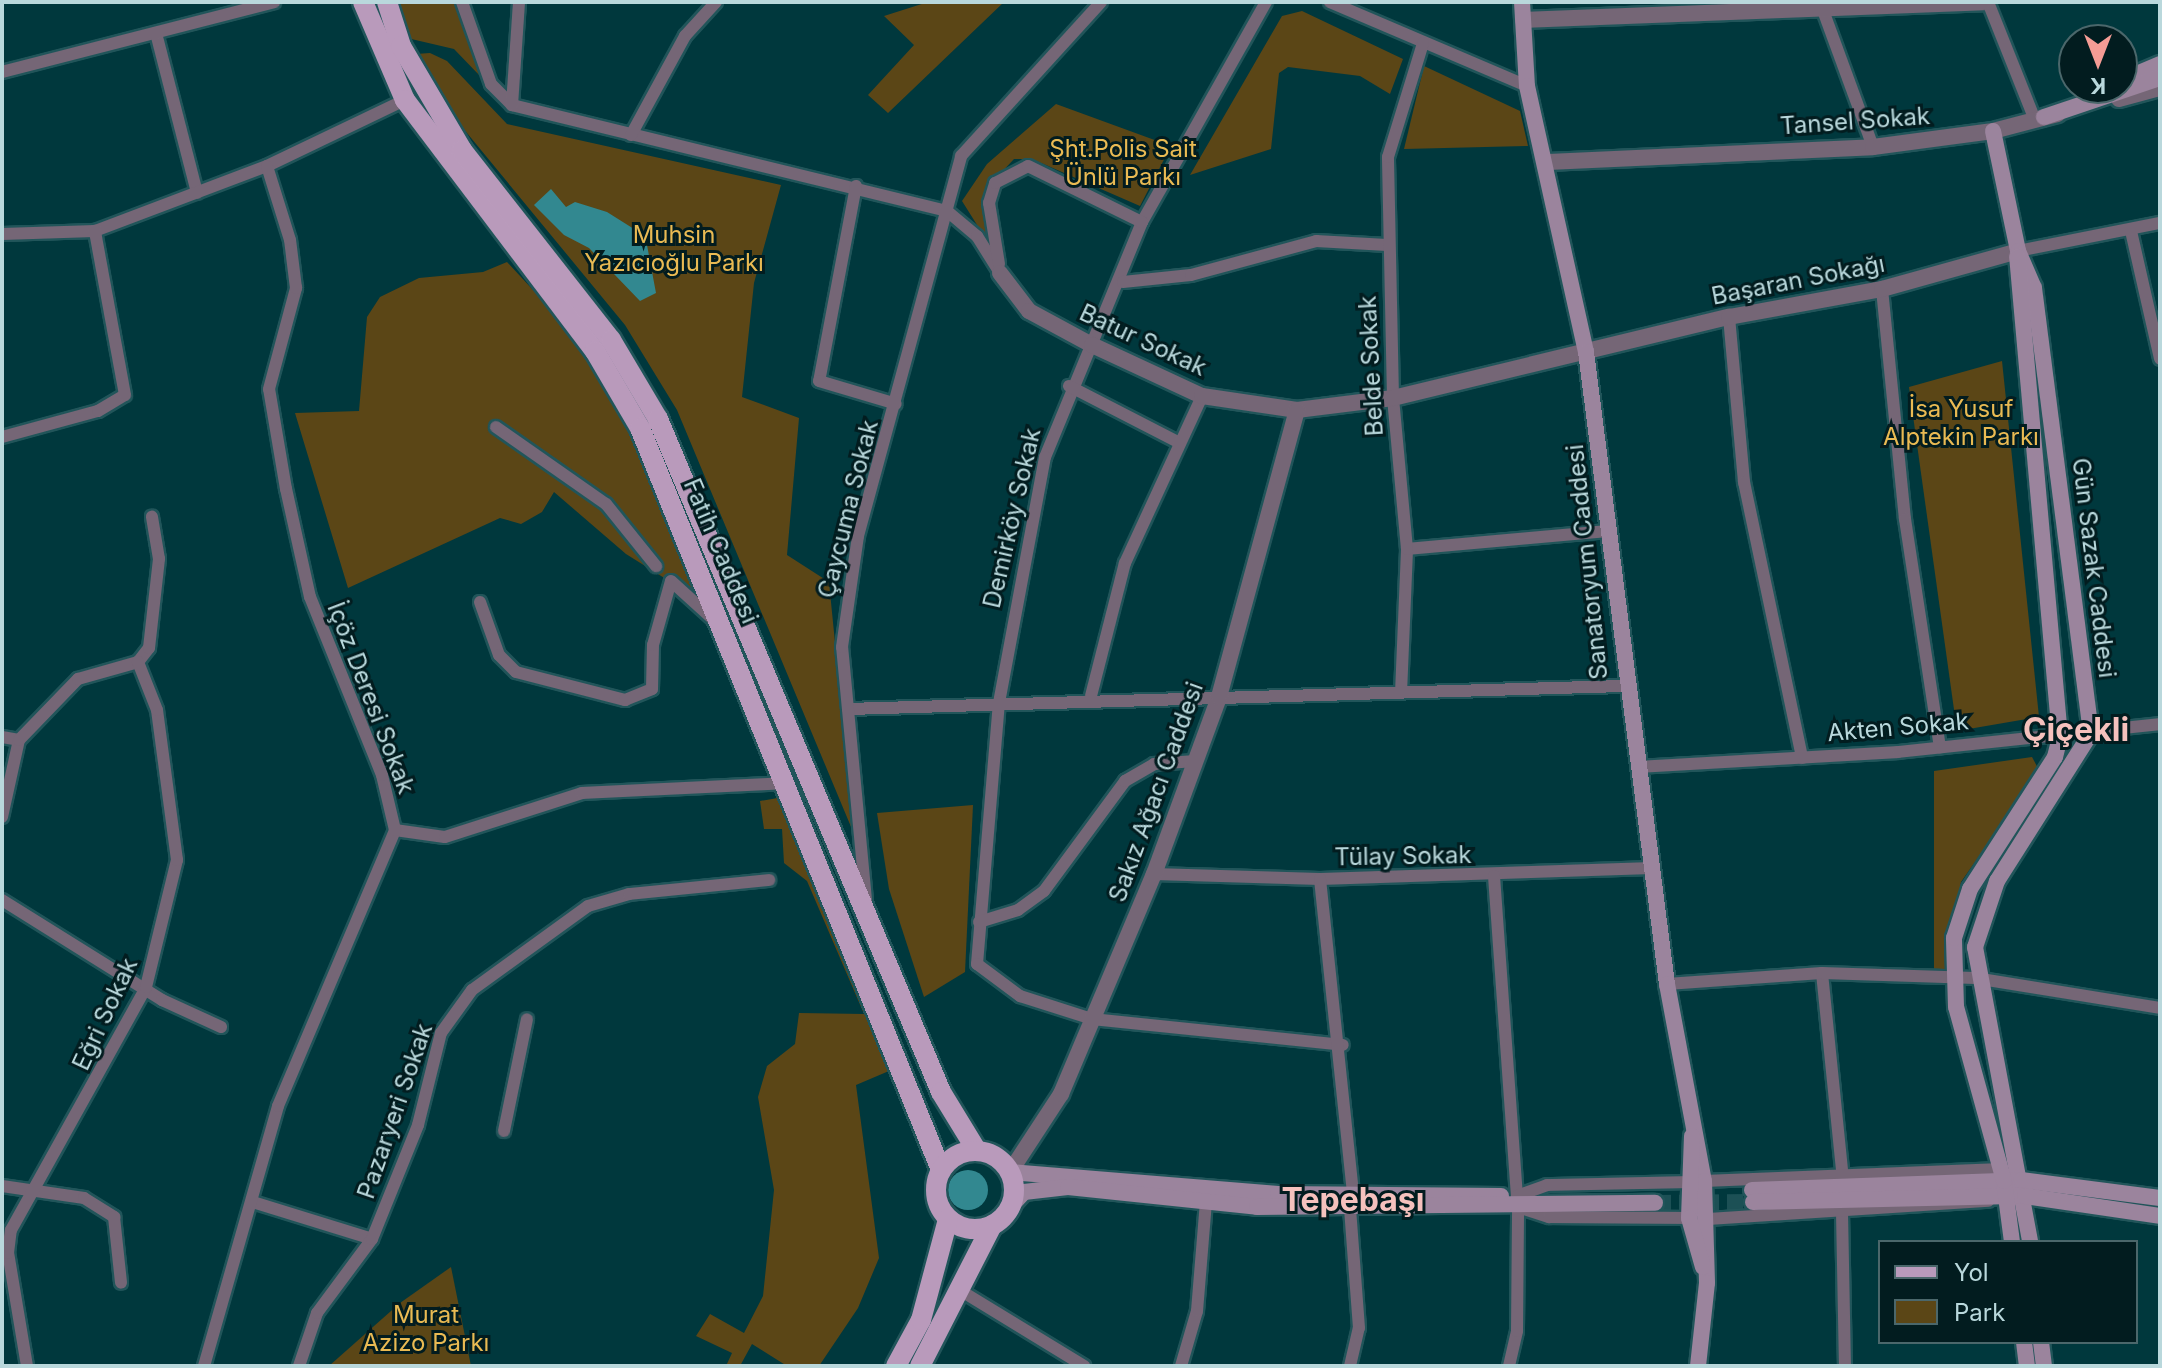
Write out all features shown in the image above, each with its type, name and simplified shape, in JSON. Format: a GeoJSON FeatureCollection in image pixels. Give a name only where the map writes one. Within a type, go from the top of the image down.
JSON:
{"type":"FeatureCollection","features":[{"type":"Feature","properties":{"kind":"main road","name":"Fatih Caddesi"},"geometry":{"type":"LineString","coordinates":[[363,2],[405,100],[595,351],[640,428],[789,783],[941,1170]]}},
{"type":"Feature","properties":{"kind":"main road","name":"Fatih Caddesi"},"geometry":{"type":"LineString","coordinates":[[387,2],[401,46],[462,150],[611,340],[658,419],[941,1092],[977,1151]]}},
{"type":"Feature","properties":{"kind":"main road","name":"Sanatoryum Caddesi"},"geometry":{"type":"LineString","coordinates":[[1522,2],[1527,86],[1548,162],[1586,352],[1610,531],[1625,686],[1639,767],[1667,984],[1704,1181],[1708,1219],[1707,1283],[1698,1366]]}},
{"type":"Feature","properties":{"kind":"main road"},"geometry":{"type":"LineString","coordinates":[[2138,73],[2160,64]]}},
{"type":"Feature","properties":{"kind":"main road"},"geometry":{"type":"LineString","coordinates":[[2039,119],[2160,78]]}},
{"type":"Feature","properties":{"kind":"main road"},"geometry":{"type":"LineString","coordinates":[[2039,119],[2071,104]]}},
{"type":"Feature","properties":{"kind":"main road","name":"Gün Sazak Caddesi"},"geometry":{"type":"LineString","coordinates":[[1993,131],[2018,251],[2034,288],[2091,733],[1985,908],[1975,978],[2012,1184],[2012,1240]]}},
{"type":"Feature","properties":{"kind":"main road","name":"Gün Sazak Caddesi"},"geometry":{"type":"LineString","coordinates":[[2018,251],[2015,293],[2060,737],[2041,782],[1970,889],[1954,938],[1956,1007],[2029,1240]]}},
{"type":"Feature","properties":{"kind":"main road","name":"Sanatoryum Caddesi"},"geometry":{"type":"LineString","coordinates":[[1694,1119],[1686,1182],[1689,1218],[1707,1283]]}},
{"type":"Feature","properties":{"kind":"main road"},"geometry":{"type":"LineString","coordinates":[[992,1225],[969,1229],[948,1219],[936,1196],[941,1170],[956,1155],[977,1151],[1010,1172],[1352,1202]]}},
{"type":"Feature","properties":{"kind":"main road"},"geometry":{"type":"LineString","coordinates":[[1010,1172],[1011,1206]]}},
{"type":"Feature","properties":{"kind":"main road"},"geometry":{"type":"LineString","coordinates":[[1753,1196],[2012,1184],[2160,1198]]}},
{"type":"Feature","properties":{"kind":"main road"},"geometry":{"type":"LineString","coordinates":[[2012,1184],[2160,1216]]}},
{"type":"Feature","properties":{"kind":"main road"},"geometry":{"type":"LineString","coordinates":[[920,1366],[992,1225],[1024,1192],[1068,1187],[1206,1202],[1517,1202],[1655,1198]]}},
{"type":"Feature","properties":{"kind":"main road"},"geometry":{"type":"LineString","coordinates":[[896,1366],[921,1320],[948,1219]]}},
{"type":"Feature","properties":{"kind":"main road"},"geometry":{"type":"LineString","coordinates":[[2024,1344],[2027,1366]]}},
{"type":"Feature","properties":{"kind":"main road"},"geometry":{"type":"LineString","coordinates":[[2041,1344],[2044,1366]]}},
{"type":"Feature","properties":{"kind":"street"},"geometry":{"type":"LineString","coordinates":[[2,72],[274,2]]}},
{"type":"Feature","properties":{"kind":"street"},"geometry":{"type":"LineString","coordinates":[[462,2],[491,84],[512,105],[856,186],[947,211],[977,236],[1000,273]]}},
{"type":"Feature","properties":{"kind":"street"},"geometry":{"type":"LineString","coordinates":[[512,105],[519,2]]}},
{"type":"Feature","properties":{"kind":"street"},"geometry":{"type":"LineString","coordinates":[[631,135],[685,36],[716,2]]}},
{"type":"Feature","properties":{"kind":"street","name":"Çaycuma Sokak"},"geometry":{"type":"LineString","coordinates":[[868,919],[848,709],[847,584],[961,156],[1101,2]]}},
{"type":"Feature","properties":{"kind":"street","name":"Demirköy Sokak"},"geometry":{"type":"LineString","coordinates":[[1092,1019],[1020,996],[983,972],[979,922],[999,702],[1017,574],[1069,386],[1123,282],[1142,222],[1266,2]]}},
{"type":"Feature","properties":{"kind":"street"},"geometry":{"type":"LineString","coordinates":[[1330,2],[1527,86]]}},
{"type":"Feature","properties":{"kind":"street"},"geometry":{"type":"LineString","coordinates":[[1523,20],[1820,3],[1986,2],[2039,119]]}},
{"type":"Feature","properties":{"kind":"street"},"geometry":{"type":"LineString","coordinates":[[1820,3],[1873,147]]}},
{"type":"Feature","properties":{"kind":"street"},"geometry":{"type":"LineString","coordinates":[[156,33],[197,193]]}},
{"type":"Feature","properties":{"kind":"street","name":"Belde Sokak"},"geometry":{"type":"LineString","coordinates":[[1401,693],[1407,549],[1393,398],[1387,245],[1388,157],[1423,43]]}},
{"type":"Feature","properties":{"kind":"street","name":"Tansel Sokak"},"geometry":{"type":"LineString","coordinates":[[1548,162],[1873,147],[1993,131],[2160,88]]}},
{"type":"Feature","properties":{"kind":"street"},"geometry":{"type":"LineString","coordinates":[[2,234],[95,231],[267,166],[405,100]]}},
{"type":"Feature","properties":{"kind":"street","name":"İçöz Deresi Sokak"},"geometry":{"type":"LineString","coordinates":[[204,1366],[256,1203],[278,1106],[395,830],[382,775],[310,597],[286,489],[269,389],[296,288],[290,240],[267,166]]}},
{"type":"Feature","properties":{"kind":"street","name":"Batur Sokak"},"geometry":{"type":"LineString","coordinates":[[1142,222],[1048,172],[1011,172],[995,183],[989,203],[1000,273],[1029,311],[1092,345],[1202,396],[1297,410],[1393,398],[1586,352]]}},
{"type":"Feature","properties":{"kind":"street"},"geometry":{"type":"LineString","coordinates":[[856,186],[819,381],[896,404]]}},
{"type":"Feature","properties":{"kind":"street"},"geometry":{"type":"LineString","coordinates":[[2018,251],[2160,223]]}},
{"type":"Feature","properties":{"kind":"street"},"geometry":{"type":"LineString","coordinates":[[2,437],[98,411],[125,395],[95,231]]}},
{"type":"Feature","properties":{"kind":"street"},"geometry":{"type":"LineString","coordinates":[[2131,231],[2160,359]]}},
{"type":"Feature","properties":{"kind":"street"},"geometry":{"type":"LineString","coordinates":[[1123,282],[1191,275],[1316,241],[1387,245]]}},
{"type":"Feature","properties":{"kind":"street","name":"Başaran Sokağı"},"geometry":{"type":"LineString","coordinates":[[1586,352],[1729,317],[1882,289],[2018,251]]}},
{"type":"Feature","properties":{"kind":"street"},"geometry":{"type":"LineString","coordinates":[[1882,289],[1905,519],[1940,747]]}},
{"type":"Feature","properties":{"kind":"street"},"geometry":{"type":"LineString","coordinates":[[1729,317],[1744,482],[1802,758]]}},
{"type":"Feature","properties":{"kind":"street"},"geometry":{"type":"LineString","coordinates":[[1069,386],[1178,442]]}},
{"type":"Feature","properties":{"kind":"street"},"geometry":{"type":"LineString","coordinates":[[1091,696],[1125,563],[1178,442],[1202,396]]}},
{"type":"Feature","properties":{"kind":"street","name":"Sakız Ağacı Caddesi"},"geometry":{"type":"LineString","coordinates":[[1010,1172],[1061,1094],[1154,874],[1219,697],[1297,410]]}},
{"type":"Feature","properties":{"kind":"street"},"geometry":{"type":"LineString","coordinates":[[496,427],[606,504],[656,566]]}},
{"type":"Feature","properties":{"kind":"street"},"geometry":{"type":"LineString","coordinates":[[2,817],[19,740],[78,679],[115,663],[138,662],[149,648],[156,604],[152,517]]}},
{"type":"Feature","properties":{"kind":"street"},"geometry":{"type":"LineString","coordinates":[[1407,549],[1610,531]]}},
{"type":"Feature","properties":{"kind":"street"},"geometry":{"type":"LineString","coordinates":[[480,602],[499,655],[516,672],[625,700],[652,689],[653,645],[671,581],[725,630]]}},
{"type":"Feature","properties":{"kind":"street","name":"Eğri Sokak"},"geometry":{"type":"LineString","coordinates":[[27,1366],[8,1253],[19,1206],[35,1193],[146,987],[177,860],[157,710],[138,662]]}},
{"type":"Feature","properties":{"kind":"street"},"geometry":{"type":"LineString","coordinates":[[848,709],[1091,696],[1219,697],[1625,686]]}},
{"type":"Feature","properties":{"kind":"street","name":"Akten Sokak"},"geometry":{"type":"LineString","coordinates":[[1639,767],[1940,747],[2060,737],[2160,724]]}},
{"type":"Feature","properties":{"kind":"street"},"geometry":{"type":"LineString","coordinates":[[2,737],[19,740]]}},
{"type":"Feature","properties":{"kind":"street"},"geometry":{"type":"LineString","coordinates":[[979,922],[1018,910],[1044,891],[1125,781],[1154,764],[1195,761]]}},
{"type":"Feature","properties":{"kind":"street"},"geometry":{"type":"LineString","coordinates":[[395,830],[445,837],[582,793],[789,783]]}},
{"type":"Feature","properties":{"kind":"street","name":"Tülay Sokak"},"geometry":{"type":"LineString","coordinates":[[1154,874],[1320,879],[1494,876],[1652,868]]}},
{"type":"Feature","properties":{"kind":"street"},"geometry":{"type":"LineString","coordinates":[[1494,876],[1517,1202],[1517,1331],[1509,1366]]}},
{"type":"Feature","properties":{"kind":"street"},"geometry":{"type":"LineString","coordinates":[[1320,879],[1343,1045],[1359,1328],[1350,1366]]}},
{"type":"Feature","properties":{"kind":"street","name":"Pazaryeri Sokak"},"geometry":{"type":"LineString","coordinates":[[299,1366],[317,1313],[372,1239],[418,1125],[441,1033],[472,990],[588,906],[629,894],[769,880]]}},
{"type":"Feature","properties":{"kind":"street"},"geometry":{"type":"LineString","coordinates":[[2,900],[146,987],[221,1027]]}},
{"type":"Feature","properties":{"kind":"street"},"geometry":{"type":"LineString","coordinates":[[1667,984],[1822,973],[1957,977],[2160,1008]]}},
{"type":"Feature","properties":{"kind":"street"},"geometry":{"type":"LineString","coordinates":[[1822,973],[1843,1178]]}},
{"type":"Feature","properties":{"kind":"street"},"geometry":{"type":"LineString","coordinates":[[504,1131],[527,1019]]}},
{"type":"Feature","properties":{"kind":"street"},"geometry":{"type":"LineString","coordinates":[[1092,1019],[1343,1045]]}},
{"type":"Feature","properties":{"kind":"street"},"geometry":{"type":"LineString","coordinates":[[1704,1181],[1843,1178],[2012,1184]]}},
{"type":"Feature","properties":{"kind":"street"},"geometry":{"type":"LineString","coordinates":[[1517,1202],[1547,1185],[1686,1182]]}},
{"type":"Feature","properties":{"kind":"street"},"geometry":{"type":"LineString","coordinates":[[1708,1219],[1964,1208],[2012,1184]]}},
{"type":"Feature","properties":{"kind":"street"},"geometry":{"type":"LineString","coordinates":[[2,1186],[84,1198],[114,1217],[121,1283]]}},
{"type":"Feature","properties":{"kind":"street"},"geometry":{"type":"LineString","coordinates":[[1181,1366],[1197,1311],[1206,1202]]}},
{"type":"Feature","properties":{"kind":"street"},"geometry":{"type":"LineString","coordinates":[[1517,1202],[1549,1217],[1689,1218]]}},
{"type":"Feature","properties":{"kind":"street"},"geometry":{"type":"LineString","coordinates":[[256,1203],[372,1239]]}},
{"type":"Feature","properties":{"kind":"street"},"geometry":{"type":"LineString","coordinates":[[1842,1212],[1845,1366]]}},
{"type":"Feature","properties":{"kind":"street"},"geometry":{"type":"LineString","coordinates":[[958,1289],[1084,1366]]}},
{"type":"Feature","properties":{"kind":"green space"},"geometry":{"type":"Polygon","coordinates":[[[397,2],[459,2],[480,76],[454,49],[407,38],[397,2]]]}},
{"type":"Feature","properties":{"kind":"green space"},"geometry":{"type":"Polygon","coordinates":[[[928,2],[1004,2],[888,113],[868,95],[914,45],[884,16],[928,2]]]}},
{"type":"Feature","properties":{"kind":"green space"},"geometry":{"type":"Polygon","coordinates":[[[1302,11],[1403,59],[1390,94],[1360,76],[1288,67],[1279,73],[1271,149],[1190,175],[1282,16],[1302,11]]]}},
{"type":"Feature","properties":{"kind":"green space","name":"Muhsin Yazıcıoğlu Parkı"},"geometry":{"type":"Polygon","coordinates":[[[430,53],[447,61],[507,124],[781,185],[754,283],[742,397],[799,418],[787,555],[829,582],[854,834],[677,410],[625,325],[462,127],[416,54],[430,53]]]}},
{"type":"Feature","properties":{"kind":"green space"},"geometry":{"type":"Polygon","coordinates":[[[1424,66],[1520,111],[1528,146],[1404,149],[1424,66]]]}},
{"type":"Feature","properties":{"kind":"green space","name":"Şht.Polis Sait Ünlü Parkı"},"geometry":{"type":"Polygon","coordinates":[[[1056,104],[1171,146],[1140,206],[1032,159],[1014,159],[985,190],[989,244],[962,201],[987,164],[1056,104]]]}},
{"type":"Feature","properties":{"kind":"green space"},"geometry":{"type":"Polygon","coordinates":[[[507,262],[559,318],[636,431],[709,606],[626,554],[554,492],[542,512],[521,524],[500,518],[348,588],[295,413],[359,411],[367,317],[380,297],[419,278],[483,272],[507,262]]]}},
{"type":"Feature","properties":{"kind":"green space","name":"İsa Yusuf Alptekin Parkı"},"geometry":{"type":"Polygon","coordinates":[[[2002,361],[2039,717],[1957,731],[1909,387],[2002,361]]]}},
{"type":"Feature","properties":{"kind":"green space"},"geometry":{"type":"Polygon","coordinates":[[[2032,757],[2039,770],[1961,882],[1946,973],[1934,972],[1934,771],[2032,757]]]}},
{"type":"Feature","properties":{"kind":"green space"},"geometry":{"type":"Polygon","coordinates":[[[789,796],[896,1068],[856,1085],[879,1258],[858,1308],[819,1366],[787,1366],[752,1344],[740,1366],[726,1366],[732,1353],[696,1336],[710,1314],[744,1333],[763,1296],[774,1190],[758,1097],[767,1066],[795,1044],[799,1013],[864,1014],[807,881],[784,863],[782,829],[764,829],[760,801],[789,796]]]}},
{"type":"Feature","properties":{"kind":"green space"},"geometry":{"type":"Polygon","coordinates":[[[973,805],[965,972],[924,997],[889,889],[877,813],[973,805]]]}},
{"type":"Feature","properties":{"kind":"green space","name":"Murat Azizo Parkı"},"geometry":{"type":"Polygon","coordinates":[[[451,1267],[471,1366],[329,1366],[400,1303],[451,1267]]]}},
{"type":"Feature","properties":{"kind":"water"},"geometry":{"type":"Polygon","coordinates":[[[551,189],[566,207],[575,202],[607,212],[634,229],[647,245],[656,293],[640,301],[589,248],[564,235],[534,205],[551,189]]]}},
{"type":"Feature","properties":{"kind":"water"},"geometry":{"type":"Polygon","coordinates":[[[968,1170],[982,1176],[988,1190],[982,1204],[968,1210],[954,1204],[948,1190],[954,1176],[968,1170]]]}},
{"type":"Feature","properties":{"kind":"tunnel"},"geometry":{"type":"LineString","coordinates":[[1655,1203],[1753,1202]]}},
{"type":"Feature","properties":{"kind":"district","name":"Çiçekli"},"geometry":{"type":"Point","coordinates":[2076,730]}},
{"type":"Feature","properties":{"kind":"district","name":"Tepebaşı"},"geometry":{"type":"Point","coordinates":[1353,1200]}}]}
